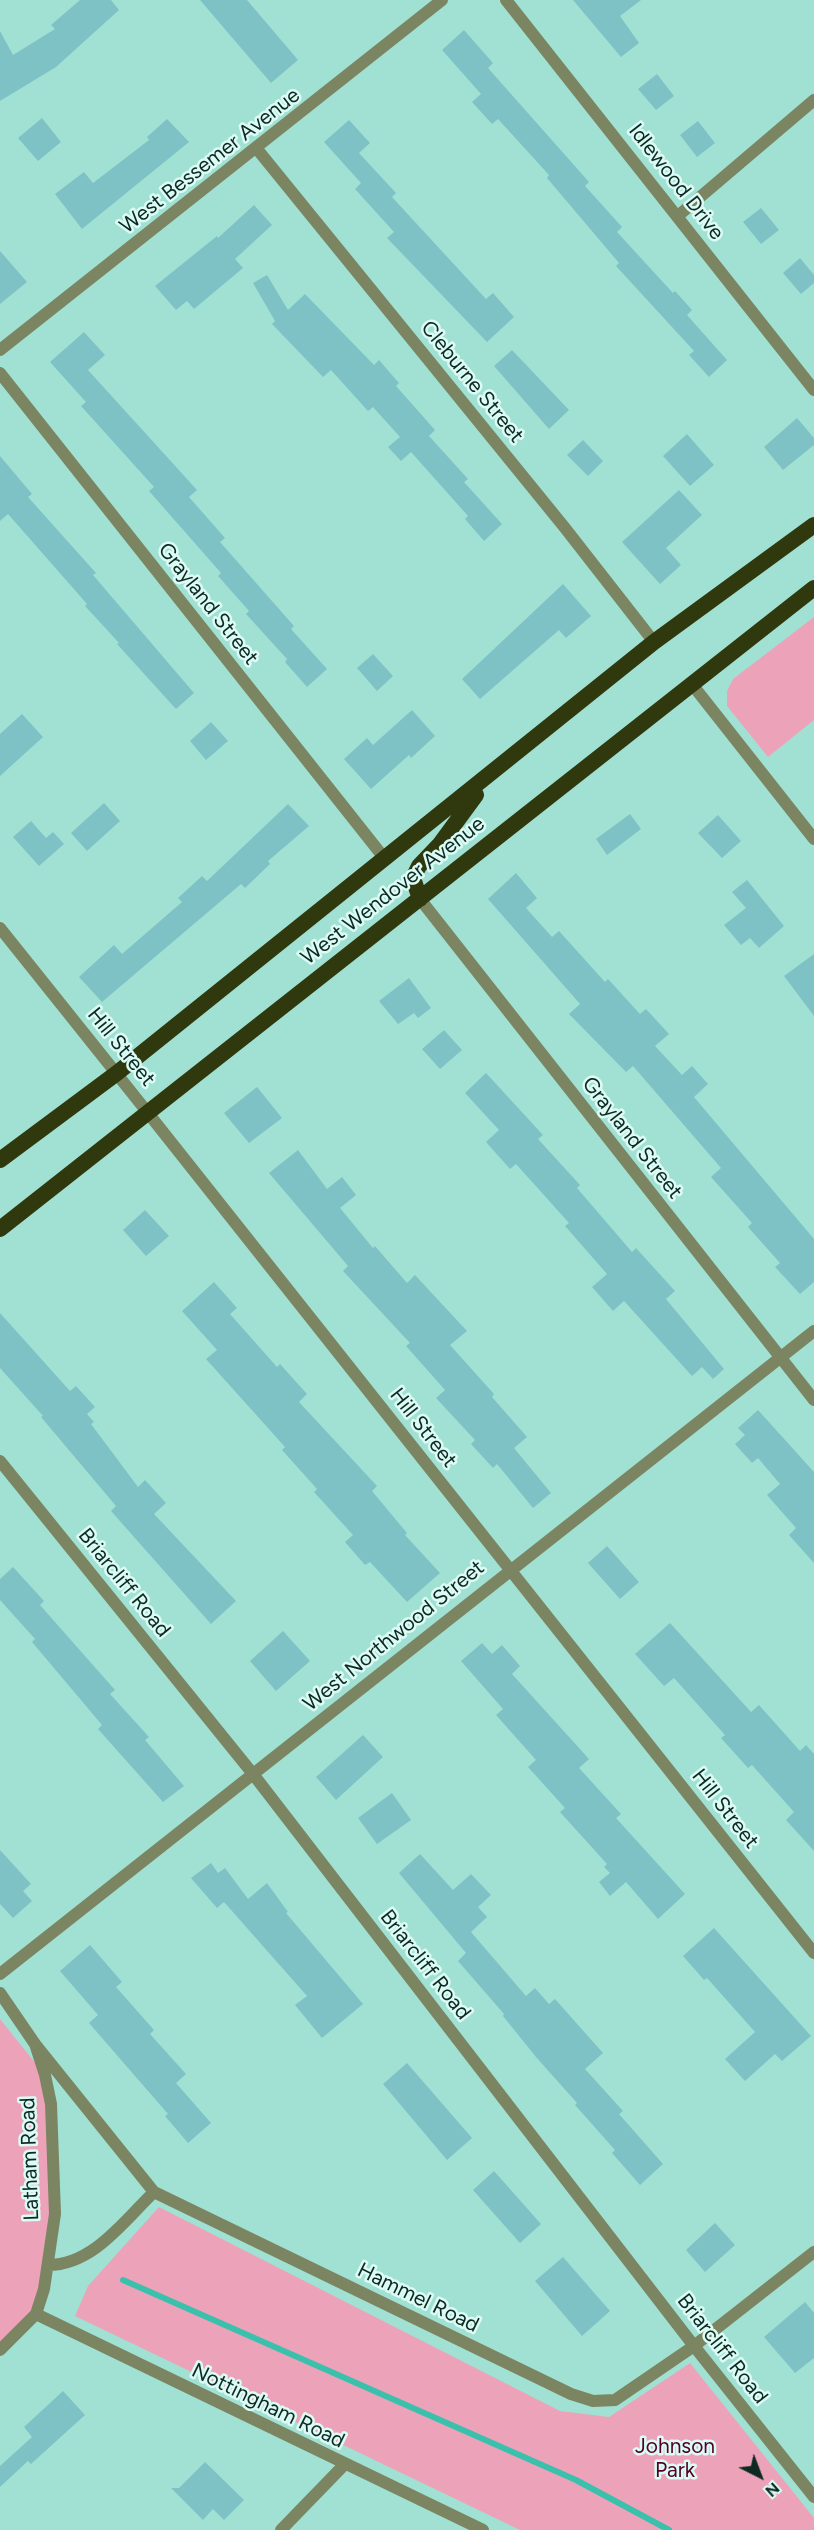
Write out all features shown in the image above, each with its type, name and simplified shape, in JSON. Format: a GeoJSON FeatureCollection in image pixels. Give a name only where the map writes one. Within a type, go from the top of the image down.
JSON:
{"type":"FeatureCollection","features":[{"type":"Feature","properties":{"kind":"highway","name":"West Wendover Avenue"},"geometry":{"type":"LineString","coordinates":[[0,1160],[117,1073],[489,777],[654,642],[814,525]]}},
{"type":"Feature","properties":{"kind":"highway","name":"West Wendover Avenue"},"geometry":{"type":"LineString","coordinates":[[0,1229],[814,588]]}},
{"type":"Feature","properties":{"kind":"highway"},"geometry":{"type":"LineString","coordinates":[[420,899],[413,879],[419,866],[440,844],[489,777]]}},
{"type":"Feature","properties":{"kind":"street","name":"West Bessemer Avenue"},"geometry":{"type":"LineString","coordinates":[[0,350],[257,149],[442,0]]}},
{"type":"Feature","properties":{"kind":"street","name":"Idlewood Drive"},"geometry":{"type":"LineString","coordinates":[[506,0],[679,215],[814,390]]}},
{"type":"Feature","properties":{"kind":"street"},"geometry":{"type":"LineString","coordinates":[[679,215],[814,100]]}},
{"type":"Feature","properties":{"kind":"street","name":"Cleburne Street"},"geometry":{"type":"LineString","coordinates":[[257,149],[566,528],[654,642]]}},
{"type":"Feature","properties":{"kind":"street","name":"Grayland Street"},"geometry":{"type":"LineString","coordinates":[[0,373],[386,859]]}},
{"type":"Feature","properties":{"kind":"street"},"geometry":{"type":"LineString","coordinates":[[691,683],[814,839]]}},
{"type":"Feature","properties":{"kind":"street","name":"Grayland Street"},"geometry":{"type":"LineString","coordinates":[[420,899],[814,1400]]}},
{"type":"Feature","properties":{"kind":"street","name":"Hill Street"},"geometry":{"type":"LineString","coordinates":[[0,928],[814,1953]]}},
{"type":"Feature","properties":{"kind":"street","name":"West Northwood Street"},"geometry":{"type":"LineString","coordinates":[[0,1974],[814,1330]]}},
{"type":"Feature","properties":{"kind":"street","name":"Briarcliff Road"},"geometry":{"type":"LineString","coordinates":[[0,1461],[253,1774],[694,2346],[814,2497]]}},
{"type":"Feature","properties":{"kind":"street","name":"Latham Road"},"geometry":{"type":"LineString","coordinates":[[0,1993],[35,2044],[51,2104],[55,2214],[48,2265],[36,2314]]}},
{"type":"Feature","properties":{"kind":"street","name":"Hammel Road"},"geometry":{"type":"LineString","coordinates":[[35,2044],[154,2192],[571,2394],[593,2401],[615,2400],[694,2346],[814,2252]]}},
{"type":"Feature","properties":{"kind":"street"},"geometry":{"type":"LineString","coordinates":[[48,2265],[63,2265],[84,2256],[106,2239],[154,2192]]}},
{"type":"Feature","properties":{"kind":"street"},"geometry":{"type":"LineString","coordinates":[[0,2350],[36,2314]]}},
{"type":"Feature","properties":{"kind":"street","name":"Nottingham Road"},"geometry":{"type":"LineString","coordinates":[[36,2314],[344,2465],[483,2530]]}},
{"type":"Feature","properties":{"kind":"street"},"geometry":{"type":"LineString","coordinates":[[281,2530],[344,2465]]}},
{"type":"Feature","properties":{"kind":"green space"},"geometry":{"type":"Polygon","coordinates":[[[814,617],[814,720],[768,757],[727,706],[727,691],[733,679],[814,617]]]}},
{"type":"Feature","properties":{"kind":"green space"},"geometry":{"type":"Polygon","coordinates":[[[0,2019],[45,2075],[55,2214],[36,2314],[0,2350],[0,2019]]]}},
{"type":"Feature","properties":{"kind":"green space","name":"Johnson Park"},"geometry":{"type":"Polygon","coordinates":[[[159,2207],[560,2411],[609,2417],[690,2363],[814,2518],[814,2530],[520,2530],[75,2316],[88,2286],[159,2207]]]}},
{"type":"Feature","properties":{"kind":"building"},"geometry":{"type":"Polygon","coordinates":[[[80,0],[111,0],[119,10],[56,67],[0,101],[0,31],[13,55],[55,29],[51,25],[80,0]]]}},
{"type":"Feature","properties":{"kind":"building"},"geometry":{"type":"Polygon","coordinates":[[[200,0],[247,0],[298,60],[271,83],[200,0]]]}},
{"type":"Feature","properties":{"kind":"building"},"geometry":{"type":"Polygon","coordinates":[[[573,0],[641,0],[620,16],[639,43],[621,57],[573,0]]]}},
{"type":"Feature","properties":{"kind":"building"},"geometry":{"type":"Polygon","coordinates":[[[464,30],[493,63],[488,68],[589,182],[585,186],[622,227],[617,232],[673,293],[675,291],[692,310],[687,315],[727,360],[709,377],[689,355],[694,351],[616,266],[619,263],[547,178],[549,175],[498,119],[492,124],[472,102],[481,94],[442,50],[464,30]]]}},
{"type":"Feature","properties":{"kind":"building"},"geometry":{"type":"Polygon","coordinates":[[[657,74],[674,96],[656,110],[638,89],[657,74]]]}},
{"type":"Feature","properties":{"kind":"building"},"geometry":{"type":"Polygon","coordinates":[[[42,118],[61,142],[38,161],[18,138],[42,118]]]}},
{"type":"Feature","properties":{"kind":"building"},"geometry":{"type":"Polygon","coordinates":[[[167,119],[189,142],[82,229],[55,194],[84,172],[93,183],[149,140],[147,137],[167,119]]]}},
{"type":"Feature","properties":{"kind":"building"},"geometry":{"type":"Polygon","coordinates":[[[349,120],[370,143],[359,153],[396,193],[392,197],[486,299],[493,293],[514,317],[487,342],[387,238],[394,232],[355,189],[361,183],[324,142],[349,120]]]}},
{"type":"Feature","properties":{"kind":"building"},"geometry":{"type":"Polygon","coordinates":[[[698,121],[715,143],[697,157],[680,135],[698,121]]]}},
{"type":"Feature","properties":{"kind":"building"},"geometry":{"type":"Polygon","coordinates":[[[254,205],[272,225],[235,259],[243,268],[194,309],[187,301],[176,310],[155,286],[217,236],[218,238],[254,205]]]}},
{"type":"Feature","properties":{"kind":"building"},"geometry":{"type":"Polygon","coordinates":[[[761,208],[779,230],[761,244],[743,222],[761,208]]]}},
{"type":"Feature","properties":{"kind":"building"},"geometry":{"type":"Polygon","coordinates":[[[0,251],[27,282],[0,304],[0,251]]]}},
{"type":"Feature","properties":{"kind":"building"},"geometry":{"type":"Polygon","coordinates":[[[800,258],[814,275],[814,283],[801,294],[783,273],[800,258]]]}},
{"type":"Feature","properties":{"kind":"building"},"geometry":{"type":"Polygon","coordinates":[[[267,275],[288,310],[305,294],[374,365],[379,360],[399,383],[396,386],[435,430],[429,436],[468,479],[464,482],[502,524],[484,541],[465,519],[468,516],[411,452],[401,461],[388,447],[400,437],[373,407],[368,411],[331,370],[323,377],[272,324],[275,321],[253,283],[267,275]]]}},
{"type":"Feature","properties":{"kind":"building"},"geometry":{"type":"Polygon","coordinates":[[[84,332],[105,355],[88,370],[197,490],[189,497],[225,538],[220,542],[294,626],[291,629],[327,669],[307,687],[285,662],[287,659],[246,614],[249,611],[218,576],[221,573],[149,491],[154,487],[81,406],[86,402],[50,362],[84,332]]]}},
{"type":"Feature","properties":{"kind":"building"},"geometry":{"type":"Polygon","coordinates":[[[512,350],[569,410],[549,429],[494,366],[512,350]]]}},
{"type":"Feature","properties":{"kind":"building"},"geometry":{"type":"Polygon","coordinates":[[[797,418],[814,438],[814,445],[783,470],[764,447],[797,418]]]}},
{"type":"Feature","properties":{"kind":"building"},"geometry":{"type":"Polygon","coordinates":[[[687,434],[714,465],[690,486],[663,456],[687,434]]]}},
{"type":"Feature","properties":{"kind":"building"},"geometry":{"type":"Polygon","coordinates":[[[583,440],[603,461],[588,476],[567,455],[583,440]]]}},
{"type":"Feature","properties":{"kind":"building"},"geometry":{"type":"Polygon","coordinates":[[[0,456],[32,494],[28,497],[96,573],[93,575],[194,693],[176,709],[117,644],[119,643],[85,606],[87,604],[8,514],[0,521],[0,456]]]}},
{"type":"Feature","properties":{"kind":"building"},"geometry":{"type":"Polygon","coordinates":[[[679,490],[702,515],[666,548],[681,565],[660,584],[622,542],[679,490]]]}},
{"type":"Feature","properties":{"kind":"building"},"geometry":{"type":"Polygon","coordinates":[[[563,584],[591,616],[566,638],[559,630],[480,699],[462,679],[563,584]]]}},
{"type":"Feature","properties":{"kind":"building"},"geometry":{"type":"Polygon","coordinates":[[[373,654],[393,676],[377,691],[357,668],[373,654]]]}},
{"type":"Feature","properties":{"kind":"building"},"geometry":{"type":"Polygon","coordinates":[[[412,710],[435,736],[411,758],[409,755],[371,789],[344,759],[367,738],[373,745],[412,710]]]}},
{"type":"Feature","properties":{"kind":"building"},"geometry":{"type":"Polygon","coordinates":[[[22,714],[43,737],[0,776],[0,734],[22,714]]]}},
{"type":"Feature","properties":{"kind":"building"},"geometry":{"type":"Polygon","coordinates":[[[211,722],[228,741],[206,760],[190,741],[211,722]]]}},
{"type":"Feature","properties":{"kind":"building"},"geometry":{"type":"Polygon","coordinates":[[[104,803],[120,821],[87,851],[71,833],[104,803]]]}},
{"type":"Feature","properties":{"kind":"building"},"geometry":{"type":"Polygon","coordinates":[[[288,804],[309,826],[268,861],[270,864],[245,888],[241,884],[102,1002],[79,977],[114,945],[122,954],[182,902],[178,898],[202,876],[207,881],[288,804]]]}},
{"type":"Feature","properties":{"kind":"building"},"geometry":{"type":"Polygon","coordinates":[[[630,814],[641,829],[607,855],[596,839],[630,814]]]}},
{"type":"Feature","properties":{"kind":"building"},"geometry":{"type":"Polygon","coordinates":[[[718,815],[741,841],[722,858],[698,833],[718,815]]]}},
{"type":"Feature","properties":{"kind":"building"},"geometry":{"type":"Polygon","coordinates":[[[31,821],[46,838],[53,832],[64,844],[39,866],[13,837],[31,821]]]}},
{"type":"Feature","properties":{"kind":"building"},"geometry":{"type":"Polygon","coordinates":[[[516,873],[537,898],[526,908],[552,937],[559,931],[605,982],[608,979],[640,1014],[646,1009],[669,1034],[655,1046],[682,1075],[692,1066],[708,1084],[694,1097],[814,1239],[814,1282],[800,1294],[775,1267],[780,1263],[748,1227],[752,1223],[711,1177],[721,1168],[633,1066],[626,1072],[569,1014],[580,1004],[488,899],[516,873]]]}},
{"type":"Feature","properties":{"kind":"building"},"geometry":{"type":"Polygon","coordinates":[[[747,880],[784,926],[759,948],[750,938],[741,945],[724,925],[746,908],[732,892],[747,880]]]}},
{"type":"Feature","properties":{"kind":"building"},"geometry":{"type":"Polygon","coordinates":[[[814,954],[814,1016],[784,976],[814,954]]]}},
{"type":"Feature","properties":{"kind":"building"},"geometry":{"type":"Polygon","coordinates":[[[409,978],[431,1008],[418,1018],[414,1013],[398,1024],[379,1001],[409,978]]]}},
{"type":"Feature","properties":{"kind":"building"},"geometry":{"type":"Polygon","coordinates":[[[444,1030],[462,1050],[440,1069],[422,1049],[444,1030]]]}},
{"type":"Feature","properties":{"kind":"building"},"geometry":{"type":"Polygon","coordinates":[[[486,1073],[543,1135],[538,1139],[580,1185],[577,1188],[632,1252],[636,1248],[675,1291],[666,1299],[724,1369],[713,1379],[702,1367],[692,1376],[624,1301],[613,1311],[592,1287],[607,1274],[565,1226],[569,1223],[516,1164],[510,1169],[486,1142],[499,1130],[465,1093],[486,1073]]]}},
{"type":"Feature","properties":{"kind":"building"},"geometry":{"type":"Polygon","coordinates":[[[257,1087],[282,1118],[249,1143],[224,1113],[257,1087]]]}},
{"type":"Feature","properties":{"kind":"building"},"geometry":{"type":"Polygon","coordinates":[[[298,1150],[327,1189],[342,1177],[356,1195],[340,1208],[373,1248],[375,1246],[407,1283],[415,1275],[467,1331],[450,1345],[494,1394],[492,1397],[527,1437],[514,1448],[551,1493],[533,1508],[497,1464],[493,1468],[471,1444],[475,1440],[436,1398],[445,1390],[406,1346],[410,1343],[343,1271],[348,1266],[269,1173],[298,1150]]]}},
{"type":"Feature","properties":{"kind":"building"},"geometry":{"type":"Polygon","coordinates":[[[145,1210],[169,1236],[146,1256],[123,1230],[145,1210]]]}},
{"type":"Feature","properties":{"kind":"building"},"geometry":{"type":"Polygon","coordinates":[[[214,1282],[237,1308],[230,1314],[277,1367],[280,1364],[307,1394],[299,1402],[377,1486],[372,1491],[407,1533],[405,1535],[440,1573],[407,1602],[370,1562],[365,1565],[345,1542],[353,1535],[314,1492],[317,1489],[282,1450],[285,1447],[206,1359],[217,1350],[182,1311],[214,1282]]]}},
{"type":"Feature","properties":{"kind":"building"},"geometry":{"type":"Polygon","coordinates":[[[0,1313],[70,1391],[76,1386],[95,1407],[87,1414],[94,1422],[91,1424],[138,1487],[145,1480],[166,1503],[154,1514],[236,1601],[211,1624],[111,1511],[116,1506],[41,1417],[43,1416],[0,1368],[0,1313]]]}},
{"type":"Feature","properties":{"kind":"building"},"geometry":{"type":"Polygon","coordinates":[[[758,1410],[814,1472],[814,1563],[789,1535],[796,1528],[767,1495],[780,1484],[758,1458],[752,1463],[735,1444],[745,1435],[738,1428],[758,1410]]]}},
{"type":"Feature","properties":{"kind":"building"},"geometry":{"type":"Polygon","coordinates":[[[607,1546],[639,1582],[620,1599],[588,1563],[607,1546]]]}},
{"type":"Feature","properties":{"kind":"building"},"geometry":{"type":"Polygon","coordinates":[[[13,1567],[44,1601],[40,1605],[115,1690],[110,1694],[149,1737],[145,1740],[184,1786],[163,1802],[98,1729],[102,1725],[32,1642],[35,1639],[0,1600],[0,1579],[13,1567]]]}},
{"type":"Feature","properties":{"kind":"building"},"geometry":{"type":"Polygon","coordinates":[[[670,1623],[751,1712],[759,1705],[800,1751],[806,1745],[814,1754],[814,1851],[786,1820],[794,1812],[752,1765],[748,1768],[721,1738],[725,1735],[674,1678],[664,1686],[635,1654],[670,1623]]]}},
{"type":"Feature","properties":{"kind":"building"},"geometry":{"type":"Polygon","coordinates":[[[283,1631],[310,1661],[276,1691],[250,1661],[283,1631]]]}},
{"type":"Feature","properties":{"kind":"building"},"geometry":{"type":"Polygon","coordinates":[[[482,1643],[492,1654],[502,1645],[520,1666],[512,1674],[589,1759],[579,1768],[621,1814],[616,1818],[685,1894],[658,1919],[626,1882],[610,1896],[599,1882],[610,1873],[604,1867],[607,1864],[560,1812],[565,1808],[528,1767],[536,1760],[496,1715],[503,1709],[461,1661],[482,1643]]]}},
{"type":"Feature","properties":{"kind":"building"},"geometry":{"type":"Polygon","coordinates":[[[363,1735],[383,1757],[336,1800],[316,1777],[363,1735]]]}},
{"type":"Feature","properties":{"kind":"building"},"geometry":{"type":"Polygon","coordinates":[[[392,1793],[411,1820],[377,1844],[358,1818],[392,1793]]]}},
{"type":"Feature","properties":{"kind":"building"},"geometry":{"type":"Polygon","coordinates":[[[0,1850],[31,1884],[23,1891],[32,1901],[13,1918],[0,1904],[0,1850]]]}},
{"type":"Feature","properties":{"kind":"building"},"geometry":{"type":"Polygon","coordinates":[[[420,1854],[453,1890],[471,1874],[491,1895],[478,1907],[487,1917],[471,1932],[526,1996],[535,1988],[549,2004],[555,1999],[603,2053],[585,2069],[623,2111],[619,2114],[663,2164],[640,2185],[612,2153],[615,2150],[575,2105],[577,2103],[536,2057],[503,2016],[504,2014],[458,1961],[466,1953],[399,1873],[420,1854]]]}},
{"type":"Feature","properties":{"kind":"building"},"geometry":{"type":"Polygon","coordinates":[[[211,1863],[218,1873],[225,1868],[248,1899],[267,1883],[288,1912],[286,1913],[363,2004],[322,2038],[295,2005],[307,1996],[224,1902],[217,1908],[191,1878],[211,1863]]]}},
{"type":"Feature","properties":{"kind":"building"},"geometry":{"type":"Polygon","coordinates":[[[714,1928],[811,2036],[782,2061],[775,2054],[745,2081],[725,2059],[755,2032],[707,1978],[704,1980],[683,1956],[714,1928]]]}},
{"type":"Feature","properties":{"kind":"building"},"geometry":{"type":"Polygon","coordinates":[[[90,1945],[122,1982],[116,1987],[154,2030],[150,2034],[186,2074],[176,2083],[211,2123],[188,2143],[165,2116],[168,2114],[89,2023],[98,2015],[60,1971],[90,1945]]]}},
{"type":"Feature","properties":{"kind":"building"},"geometry":{"type":"Polygon","coordinates":[[[407,2063],[472,2138],[447,2160],[383,2084],[407,2063]]]}},
{"type":"Feature","properties":{"kind":"building"},"geometry":{"type":"Polygon","coordinates":[[[494,2171],[541,2224],[520,2243],[473,2190],[494,2171]]]}},
{"type":"Feature","properties":{"kind":"building"},"geometry":{"type":"Polygon","coordinates":[[[715,2223],[735,2245],[705,2272],[686,2250],[715,2223]]]}},
{"type":"Feature","properties":{"kind":"building"},"geometry":{"type":"Polygon","coordinates":[[[563,2257],[610,2311],[582,2336],[535,2281],[563,2257]]]}},
{"type":"Feature","properties":{"kind":"building"},"geometry":{"type":"Polygon","coordinates":[[[805,2302],[814,2313],[814,2358],[795,2373],[764,2337],[805,2302]]]}},
{"type":"Feature","properties":{"kind":"building"},"geometry":{"type":"Polygon","coordinates":[[[63,2391],[85,2415],[31,2464],[28,2461],[0,2487],[0,2466],[32,2437],[24,2427],[63,2391]]]}},
{"type":"Feature","properties":{"kind":"building"},"geometry":{"type":"Polygon","coordinates":[[[205,2462],[244,2500],[224,2520],[213,2509],[203,2520],[171,2488],[179,2488],[205,2462]]]}},
{"type":"Feature","properties":{"kind":"waterway"},"geometry":{"type":"LineString","coordinates":[[123,2280],[576,2480],[669,2530]]}}]}
